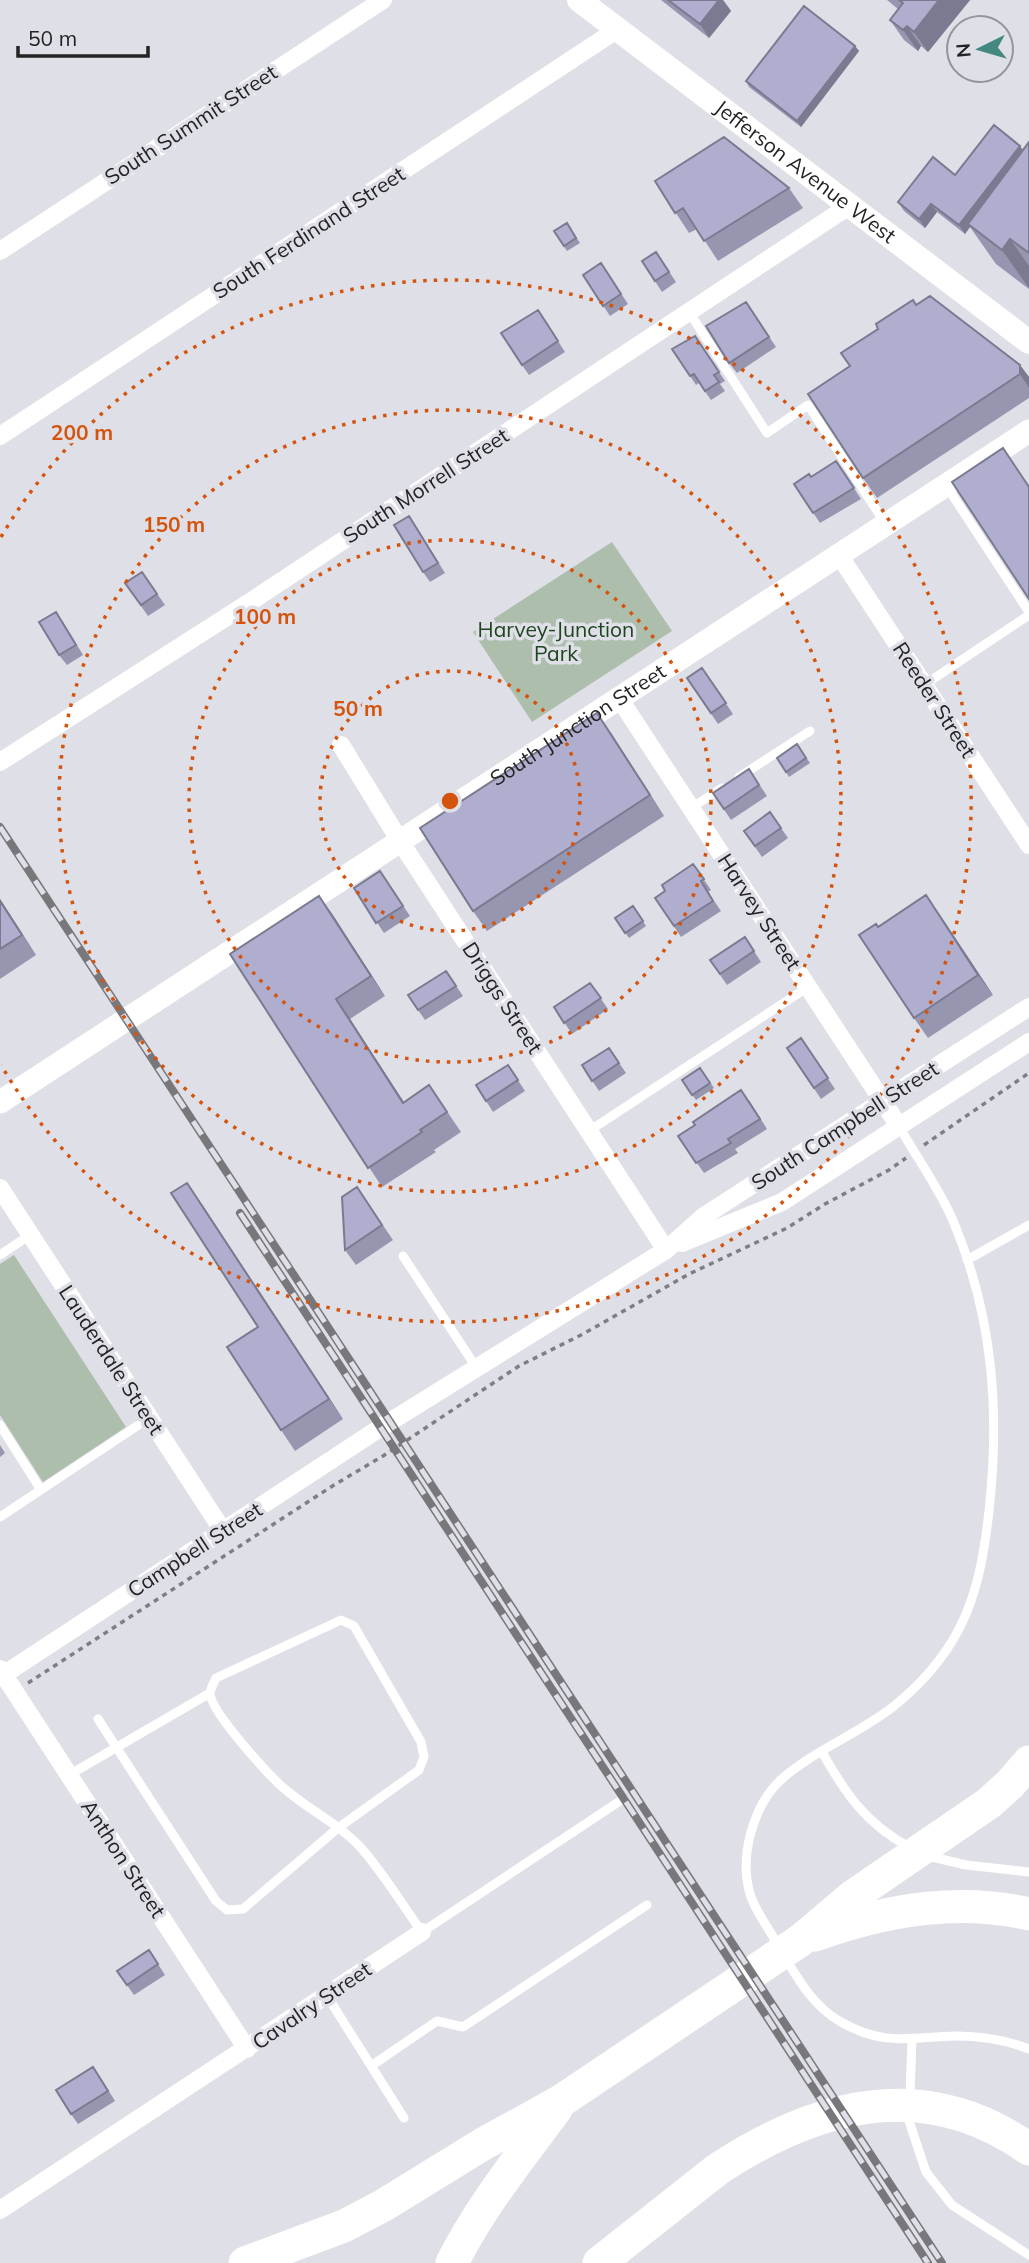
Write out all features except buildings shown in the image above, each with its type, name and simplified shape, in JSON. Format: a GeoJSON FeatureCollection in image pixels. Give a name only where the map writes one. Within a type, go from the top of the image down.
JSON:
{"type":"FeatureCollection","features":[{"type":"Feature","properties":{"kind":"highway"},"geometry":{"type":"LineString","coordinates":[[245,2263],[344,2226],[561,2101],[802,1940],[853,1896],[977,1813],[1000,1794],[1029,1762]]}},
{"type":"Feature","properties":{"kind":"highway"},"geometry":{"type":"LineString","coordinates":[[802,1940],[850,1923],[929,1908],[989,1907],[1029,1914]]}},
{"type":"Feature","properties":{"kind":"highway"},"geometry":{"type":"LineString","coordinates":[[452,2263],[491,2195],[561,2101]]}},
{"type":"Feature","properties":{"kind":"highway"},"geometry":{"type":"LineString","coordinates":[[599,2263],[718,2169],[760,2142],[800,2124],[855,2109],[901,2106],[949,2112],[986,2125],[1029,2149]]}},
{"type":"Feature","properties":{"kind":"highway"},"geometry":{"type":"LineString","coordinates":[[628,2263],[668,2210]]}},
{"type":"Feature","properties":{"kind":"main road","name":"Jefferson Avenue West"},"geometry":{"type":"LineString","coordinates":[[579,0],[1029,342]]}},
{"type":"Feature","properties":{"kind":"street","name":"South Summit Street"},"geometry":{"type":"LineString","coordinates":[[0,251],[383,0]]}},
{"type":"Feature","properties":{"kind":"street","name":"South Ferdinand Street"},"geometry":{"type":"LineString","coordinates":[[0,436],[618,29]]}},
{"type":"Feature","properties":{"kind":"street","name":"South Morrell Street"},"geometry":{"type":"LineString","coordinates":[[0,762],[253,600],[849,206]]}},
{"type":"Feature","properties":{"kind":"street","name":"South Junction Street"},"geometry":{"type":"LineString","coordinates":[[0,1102],[1029,431]]}},
{"type":"Feature","properties":{"kind":"street","name":"Reeder Street"},"geometry":{"type":"LineString","coordinates":[[839,555],[1029,845]]}},
{"type":"Feature","properties":{"kind":"street","name":"Harvey Street"},"geometry":{"type":"LineString","coordinates":[[619,698],[899,1126]]}},
{"type":"Feature","properties":{"kind":"street","name":"Driggs Street"},"geometry":{"type":"LineString","coordinates":[[341,745],[400,841],[666,1250]]}},
{"type":"Feature","properties":{"kind":"street","name":"South Campbell Street"},"geometry":{"type":"LineString","coordinates":[[666,1250],[704,1216],[1029,1007]]}},
{"type":"Feature","properties":{"kind":"street","name":"South Campbell Street"},"geometry":{"type":"LineString","coordinates":[[390,1423],[666,1250],[782,1202],[1029,1042]]}},
{"type":"Feature","properties":{"kind":"street","name":"Lauderdale Street"},"geometry":{"type":"LineString","coordinates":[[0,1188],[223,1531]]}},
{"type":"Feature","properties":{"kind":"street","name":"Campbell Street"},"geometry":{"type":"LineString","coordinates":[[1,1674],[390,1423]]}},
{"type":"Feature","properties":{"kind":"street","name":"Anthon Street"},"geometry":{"type":"LineString","coordinates":[[1,1674],[247,2049]]}},
{"type":"Feature","properties":{"kind":"street","name":"Cavalry Street"},"geometry":{"type":"LineString","coordinates":[[0,2210],[422,1933]]}},
{"type":"Feature","properties":{"kind":"lane"},"geometry":{"type":"LineString","coordinates":[[690,312],[767,433],[808,405],[886,524]]}},
{"type":"Feature","properties":{"kind":"lane"},"geometry":{"type":"LineString","coordinates":[[924,685],[1029,613],[946,486]]}},
{"type":"Feature","properties":{"kind":"lane"},"geometry":{"type":"LineString","coordinates":[[691,808],[810,730]]}},
{"type":"Feature","properties":{"kind":"lane"},"geometry":{"type":"LineString","coordinates":[[589,1131],[808,987]]}},
{"type":"Feature","properties":{"kind":"lane"},"geometry":{"type":"LineString","coordinates":[[899,1126],[953,1219],[989,1342],[995,1429],[994,1460],[985,1539],[975,1591],[949,1646],[907,1695],[877,1718],[776,1784],[756,1819],[749,1845],[748,1882],[751,1897],[759,1913],[798,1977],[820,2008],[842,2023],[886,2038],[912,2040],[971,2036],[1004,2041],[1029,2049]]}},
{"type":"Feature","properties":{"kind":"lane"},"geometry":{"type":"LineString","coordinates":[[967,1260],[1029,1225]]}},
{"type":"Feature","properties":{"kind":"lane"},"geometry":{"type":"LineString","coordinates":[[0,1255],[30,1235]]}},
{"type":"Feature","properties":{"kind":"lane"},"geometry":{"type":"LineString","coordinates":[[403,1256],[476,1367]]}},
{"type":"Feature","properties":{"kind":"lane"},"geometry":{"type":"LineString","coordinates":[[0,1517],[149,1418]]}},
{"type":"Feature","properties":{"kind":"lane"},"geometry":{"type":"LineString","coordinates":[[0,1426],[41,1490]]}},
{"type":"Feature","properties":{"kind":"lane"},"geometry":{"type":"LineString","coordinates":[[69,1775],[116,1746],[210,1693],[216,1678],[341,1620],[355,1626],[421,1742],[424,1757],[419,1770],[338,1828],[243,1909],[227,1910],[216,1901],[116,1746],[98,1719]]}},
{"type":"Feature","properties":{"kind":"lane"},"geometry":{"type":"LineString","coordinates":[[210,1693],[215,1707],[228,1726],[283,1788],[362,1849],[422,1933]]}},
{"type":"Feature","properties":{"kind":"lane"},"geometry":{"type":"LineString","coordinates":[[822,1752],[852,1801],[895,1840],[945,1861],[966,1866],[1029,1872]]}},
{"type":"Feature","properties":{"kind":"lane","name":"Cavalry Street"},"geometry":{"type":"LineString","coordinates":[[422,1933],[623,1799]]}},
{"type":"Feature","properties":{"kind":"lane"},"geometry":{"type":"LineString","coordinates":[[371,2066],[437,2021],[463,2027],[647,1905]]}},
{"type":"Feature","properties":{"kind":"lane"},"geometry":{"type":"LineString","coordinates":[[327,1996],[404,2118]]}},
{"type":"Feature","properties":{"kind":"lane"},"geometry":{"type":"LineString","coordinates":[[912,2040],[909,2121],[926,2172],[952,2205],[1029,2255]]}},
{"type":"Feature","properties":{"kind":"path"},"geometry":{"type":"LineString","coordinates":[[15,1692],[519,1366],[583,1334],[689,1274],[787,1228],[889,1170],[1029,1073]]}},
{"type":"Feature","properties":{"kind":"green space","name":"Harvey-Junction Park"},"geometry":{"type":"Polygon","coordinates":[[[612,542],[672,631],[532,722],[473,632],[612,542]]]}},
{"type":"Feature","properties":{"kind":"green space"},"geometry":{"type":"Polygon","coordinates":[[[14,1255],[126,1427],[43,1482],[0,1415],[0,1264],[14,1255]]]}},
{"type":"Feature","properties":{"kind":"railway"},"geometry":{"type":"LineString","coordinates":[[0,827],[942,2263]]}},
{"type":"Feature","properties":{"kind":"railway"},"geometry":{"type":"LineString","coordinates":[[240,1213],[928,2263]]}}]}
